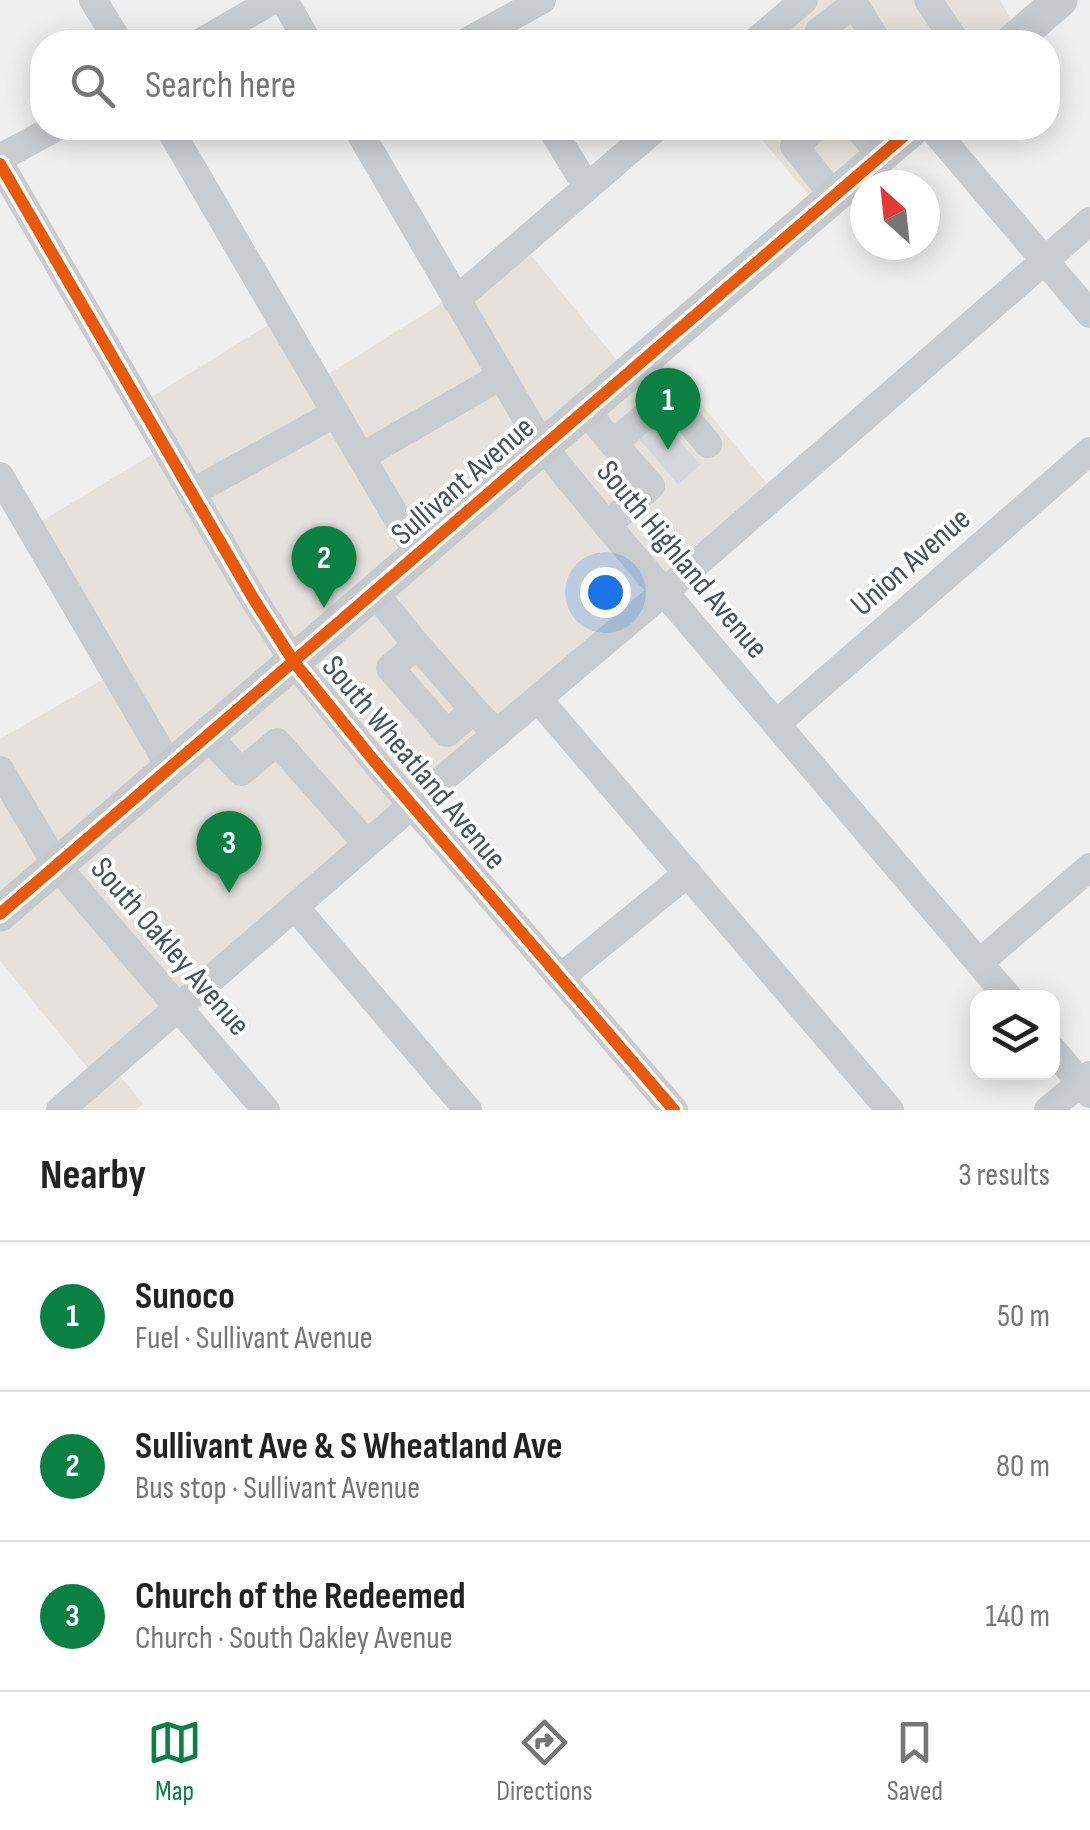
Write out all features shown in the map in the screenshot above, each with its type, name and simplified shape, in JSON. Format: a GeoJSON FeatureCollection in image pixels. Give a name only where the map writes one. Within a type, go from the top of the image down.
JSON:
{"type":"FeatureCollection","features":[{"type":"Feature","properties":{"kind":"main road"},"geometry":{"type":"LineString","coordinates":[[1026,30],[1060,0]]}},
{"type":"Feature","properties":{"kind":"main road","name":"Sullivant Avenue"},"geometry":{"type":"LineString","coordinates":[[0,914],[900,140]]}},
{"type":"Feature","properties":{"kind":"street"},"geometry":{"type":"LineString","coordinates":[[94,0],[111,30]]}},
{"type":"Feature","properties":{"kind":"street"},"geometry":{"type":"LineString","coordinates":[[222,30],[273,0]]}},
{"type":"Feature","properties":{"kind":"street"},"geometry":{"type":"LineString","coordinates":[[284,0],[301,30]]}},
{"type":"Feature","properties":{"kind":"street"},"geometry":{"type":"LineString","coordinates":[[503,30],[542,0]]}},
{"type":"Feature","properties":{"kind":"street"},"geometry":{"type":"LineString","coordinates":[[768,30],[804,0]]}},
{"type":"Feature","properties":{"kind":"street"},"geometry":{"type":"LineString","coordinates":[[928,0],[948,30]]}},
{"type":"Feature","properties":{"kind":"street"},"geometry":{"type":"LineString","coordinates":[[820,30],[853,2],[870,30]]}},
{"type":"Feature","properties":{"kind":"street"},"geometry":{"type":"LineString","coordinates":[[0,161],[35,140]]}},
{"type":"Feature","properties":{"kind":"street"},"geometry":{"type":"LineString","coordinates":[[175,140],[418,554]]}},
{"type":"Feature","properties":{"kind":"street","name":"South Highland Avenue"},"geometry":{"type":"LineString","coordinates":[[364,140],[543,447],[1002,990]]}},
{"type":"Feature","properties":{"kind":"street"},"geometry":{"type":"LineString","coordinates":[[558,140],[587,187]]}},
{"type":"Feature","properties":{"kind":"street"},"geometry":{"type":"LineString","coordinates":[[456,300],[642,140]]}},
{"type":"Feature","properties":{"kind":"street"},"geometry":{"type":"LineString","coordinates":[[801,140],[794,146],[834,196]]}},
{"type":"Feature","properties":{"kind":"street"},"geometry":{"type":"LineString","coordinates":[[869,140],[882,155]]}},
{"type":"Feature","properties":{"kind":"street"},"geometry":{"type":"LineString","coordinates":[[942,140],[1090,314]]}},
{"type":"Feature","properties":{"kind":"street","name":"South Wheatland Avenue"},"geometry":{"type":"LineString","coordinates":[[0,161],[294,662],[674,1110]]}},
{"type":"Feature","properties":{"kind":"street"},"geometry":{"type":"LineString","coordinates":[[60,1110],[1090,221]]}},
{"type":"Feature","properties":{"kind":"street"},"geometry":{"type":"LineString","coordinates":[[641,363],[708,444]]}},
{"type":"Feature","properties":{"kind":"street"},"geometry":{"type":"LineString","coordinates":[[361,456],[501,376]]}},
{"type":"Feature","properties":{"kind":"street"},"geometry":{"type":"LineString","coordinates":[[614,444],[668,396]]}},
{"type":"Feature","properties":{"kind":"street"},"geometry":{"type":"LineString","coordinates":[[585,411],[650,486],[607,525]]}},
{"type":"Feature","properties":{"kind":"street"},"geometry":{"type":"LineString","coordinates":[[193,492],[336,414]]}},
{"type":"Feature","properties":{"kind":"street","name":"Union Avenue"},"geometry":{"type":"LineString","coordinates":[[776,724],[1090,452]]}},
{"type":"Feature","properties":{"kind":"street"},"geometry":{"type":"LineString","coordinates":[[0,476],[170,768]]}},
{"type":"Feature","properties":{"kind":"street"},"geometry":{"type":"LineString","coordinates":[[374,592],[417,645],[390,668],[447,733],[474,710],[497,734]]}},
{"type":"Feature","properties":{"kind":"street"},"geometry":{"type":"LineString","coordinates":[[538,698],[890,1110]]}},
{"type":"Feature","properties":{"kind":"street"},"geometry":{"type":"LineString","coordinates":[[208,735],[242,772],[277,742],[367,844]]}},
{"type":"Feature","properties":{"kind":"street","name":"South Oakley Avenue"},"geometry":{"type":"LineString","coordinates":[[0,770],[57,866],[266,1110]]}},
{"type":"Feature","properties":{"kind":"street"},"geometry":{"type":"LineString","coordinates":[[980,963],[1090,867]]}},
{"type":"Feature","properties":{"kind":"street"},"geometry":{"type":"LineString","coordinates":[[562,977],[688,873]]}},
{"type":"Feature","properties":{"kind":"street"},"geometry":{"type":"LineString","coordinates":[[295,907],[468,1110]]}},
{"type":"Feature","properties":{"kind":"street"},"geometry":{"type":"LineString","coordinates":[[1048,1110],[1087,1084],[1060,1058]]}},
{"type":"Feature","properties":{"kind":"shaded area"},"geometry":{"type":"Polygon","coordinates":[[[811,0],[1000,0],[1017,30],[777,30],[811,0]]]}},
{"type":"Feature","properties":{"kind":"shaded area"},"geometry":{"type":"Polygon","coordinates":[[[762,140],[893,140],[857,170],[850,170],[850,176],[816,204],[762,140]]]}},
{"type":"Feature","properties":{"kind":"shaded area"},"geometry":{"type":"Polygon","coordinates":[[[520,242],[626,371],[653,346],[778,497],[117,1072],[143,1104],[136,1110],[51,1110],[92,1073],[0,961],[0,797],[5,794],[0,785],[0,739],[107,677],[25,531],[156,452],[132,409],[284,315],[322,378],[445,301],[520,242]]]}},
{"type":"Feature","properties":{"kind":"building"},"geometry":{"type":"Polygon","coordinates":[[[659,415],[702,465],[678,486],[635,436],[659,415]]]}},
{"type":"Feature","properties":{"kind":"cycle path"},"geometry":{"type":"LineString","coordinates":[[0,914],[899,140]]}},
{"type":"Feature","properties":{"kind":"cycle path"},"geometry":{"type":"LineString","coordinates":[[0,164],[294,662],[674,1110]]}},
{"type":"Feature","properties":{"kind":"place","name":"Sunoco"},"geometry":{"type":"Point","coordinates":[668,450]}},
{"type":"Feature","properties":{"kind":"place","name":"Sullivant Ave & S Wheatland Ave"},"geometry":{"type":"Point","coordinates":[324,608]}},
{"type":"Feature","properties":{"kind":"place","name":"Church of the Redeemed"},"geometry":{"type":"Point","coordinates":[229,893]}}]}
